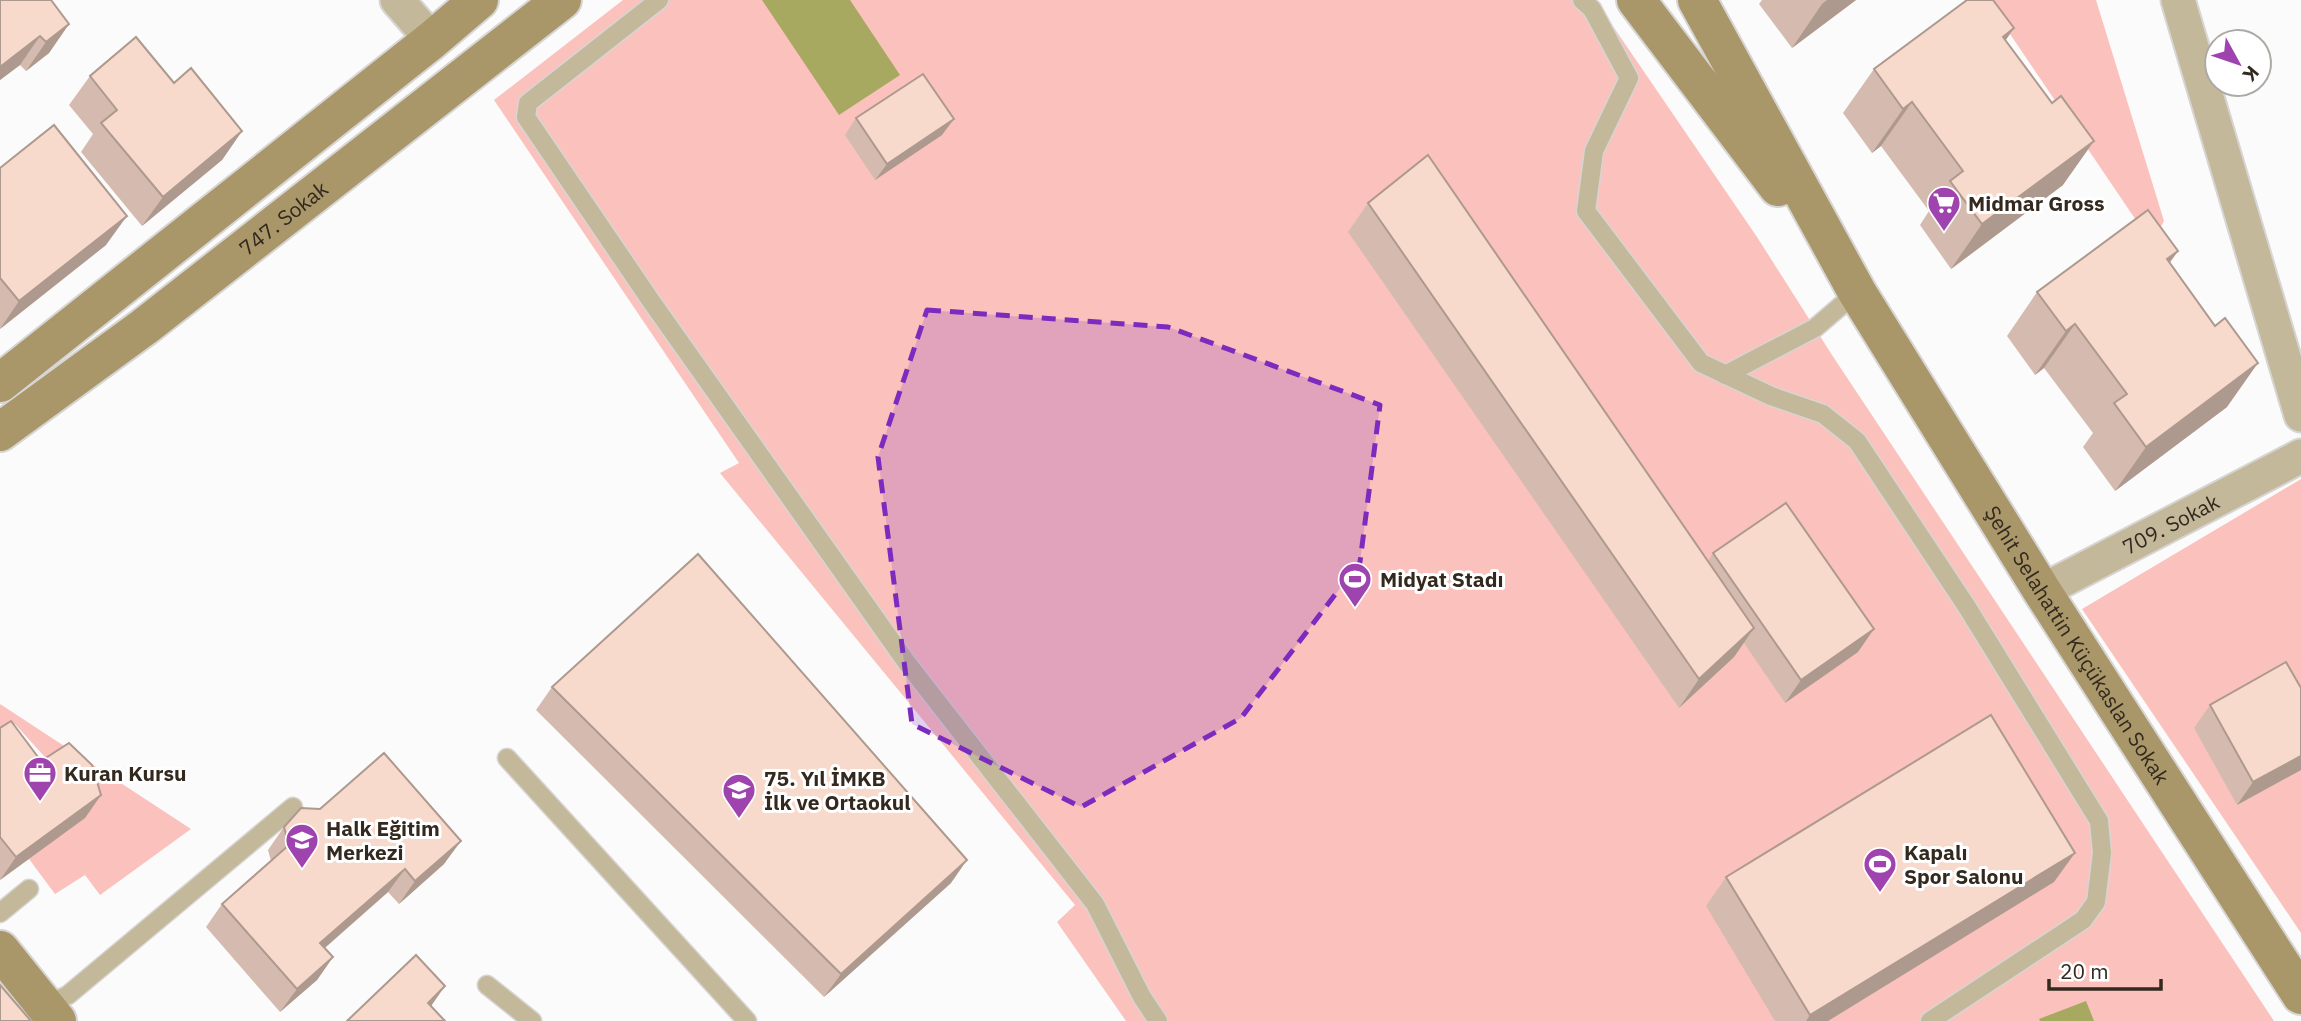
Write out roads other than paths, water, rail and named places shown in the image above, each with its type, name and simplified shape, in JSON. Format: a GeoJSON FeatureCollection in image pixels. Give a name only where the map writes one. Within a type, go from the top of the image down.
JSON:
{"type":"FeatureCollection","features":[{"type":"Feature","properties":{"kind":"street"},"geometry":{"type":"LineString","coordinates":[[397,0],[432,40]]}},
{"type":"Feature","properties":{"kind":"street"},"geometry":{"type":"LineString","coordinates":[[0,383],[479,0]]}},
{"type":"Feature","properties":{"kind":"street","name":"747. Sokak"},"geometry":{"type":"LineString","coordinates":[[0,432],[144,327],[562,0]]}},
{"type":"Feature","properties":{"kind":"street","name":"Şehit Selahattin Küçükaslan Sokak"},"geometry":{"type":"LineString","coordinates":[[1636,0],[1857,292]]}},
{"type":"Feature","properties":{"kind":"street","name":"Şehit Selahattin Küçükaslan Sokak"},"geometry":{"type":"LineString","coordinates":[[1697,0],[1857,292],[2042,591],[2301,995]]}},
{"type":"Feature","properties":{"kind":"street"},"geometry":{"type":"LineString","coordinates":[[2178,0],[2301,415]]}},
{"type":"Feature","properties":{"kind":"street","name":"709. Sokak"},"geometry":{"type":"LineString","coordinates":[[2042,591],[2301,456]]}},
{"type":"Feature","properties":{"kind":"street"},"geometry":{"type":"LineString","coordinates":[[0,950],[51,1014]]}},
{"type":"Feature","properties":{"kind":"lane"},"geometry":{"type":"LineString","coordinates":[[659,0],[528,103],[526,117],[651,301],[907,663],[1095,904],[1142,997],[1158,1021]]}},
{"type":"Feature","properties":{"kind":"lane"},"geometry":{"type":"LineString","coordinates":[[1582,0],[1592,9],[1629,78],[1594,151],[1586,211],[1702,363],[1771,396],[1823,414],[1857,441],[1967,607],[2099,821],[2102,853],[2096,902],[2083,920],[1930,1021]]}},
{"type":"Feature","properties":{"kind":"lane"},"geometry":{"type":"LineString","coordinates":[[1726,375],[1815,328],[1857,292]]}},
{"type":"Feature","properties":{"kind":"lane"},"geometry":{"type":"LineString","coordinates":[[507,758],[747,1021]]}},
{"type":"Feature","properties":{"kind":"lane"},"geometry":{"type":"LineString","coordinates":[[51,1014],[68,995],[293,807]]}},
{"type":"Feature","properties":{"kind":"lane"},"geometry":{"type":"LineString","coordinates":[[0,913],[29,889]]}},
{"type":"Feature","properties":{"kind":"lane"},"geometry":{"type":"LineString","coordinates":[[487,985],[532,1021]]}},
{"type":"Feature","properties":{"kind":"place","name":"Midmar Gross"},"geometry":{"type":"Point","coordinates":[1944,233]}},
{"type":"Feature","properties":{"kind":"place","name":"Midyat Stadı"},"geometry":{"type":"Point","coordinates":[1355,609]}},
{"type":"Feature","properties":{"kind":"place","name":"Kuran Kursu"},"geometry":{"type":"Point","coordinates":[40,803]}},
{"type":"Feature","properties":{"kind":"place","name":"75. Yıl İMKB İlk ve Ortaokul"},"geometry":{"type":"Point","coordinates":[739,820]}},
{"type":"Feature","properties":{"kind":"place","name":"Halk Eğitim Merkezi"},"geometry":{"type":"Point","coordinates":[302,870]}},
{"type":"Feature","properties":{"kind":"place","name":"Kapalı Spor Salonu"},"geometry":{"type":"Point","coordinates":[1880,894]}}]}
